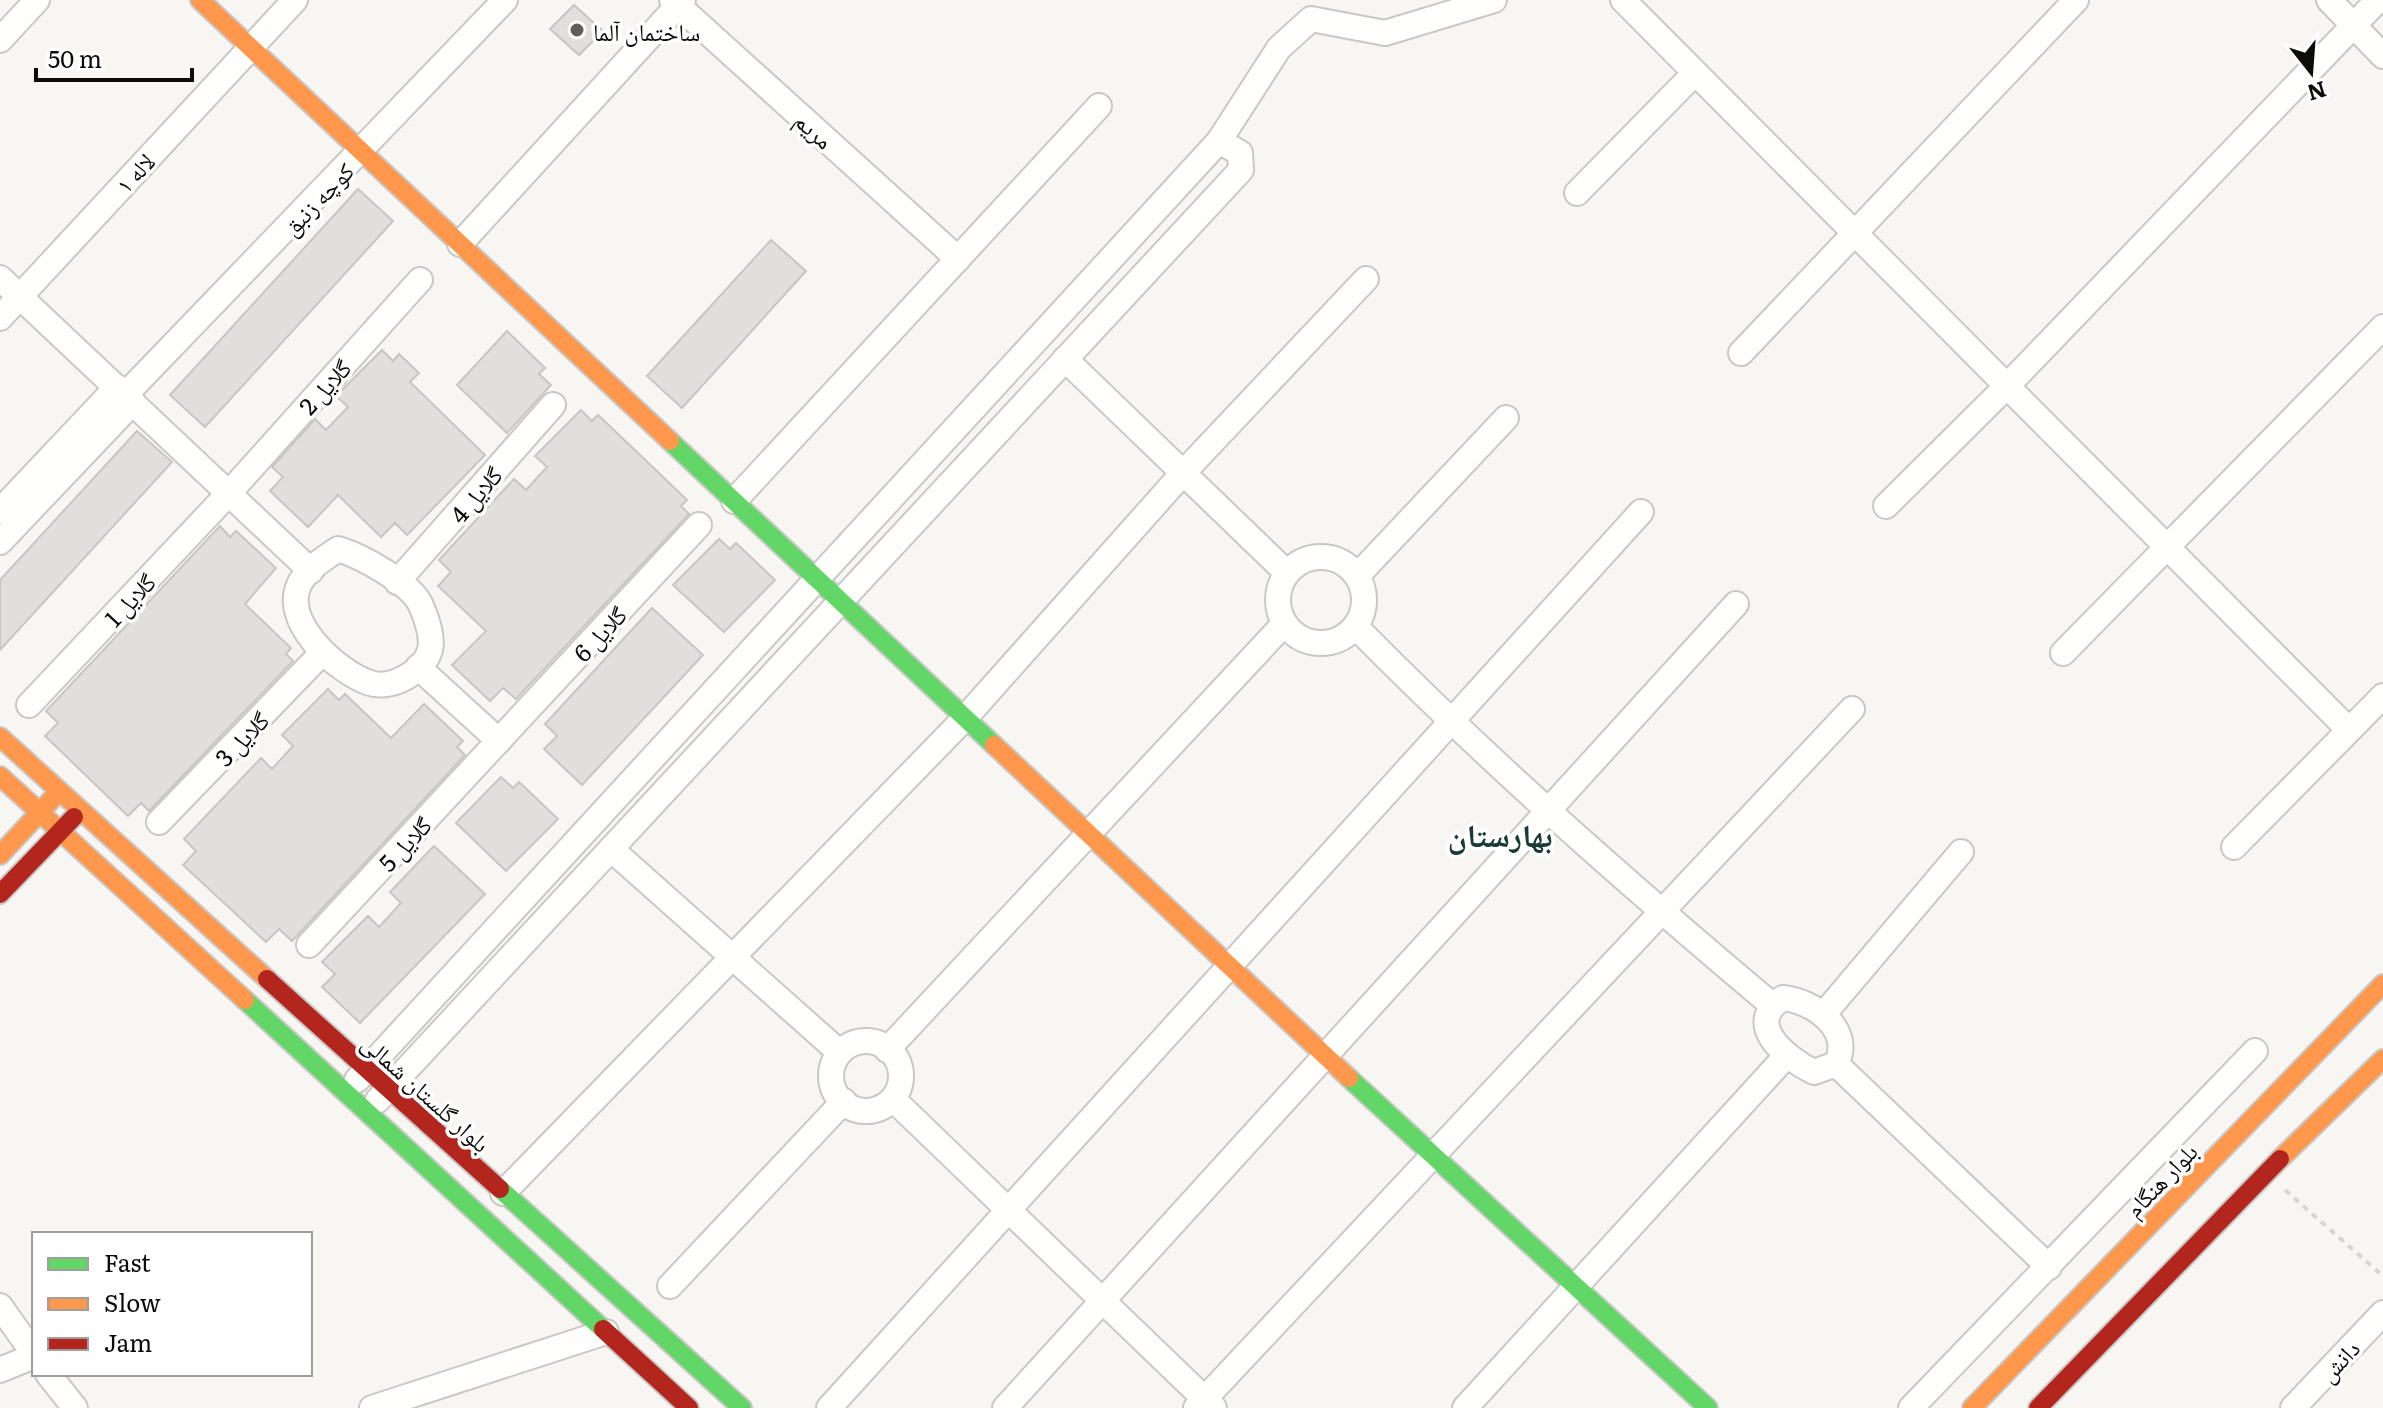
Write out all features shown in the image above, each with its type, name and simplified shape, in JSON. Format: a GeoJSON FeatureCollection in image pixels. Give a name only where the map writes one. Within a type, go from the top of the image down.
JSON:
{"type":"FeatureCollection","features":[{"type":"Feature","properties":{"kind":"street"},"geometry":{"type":"LineString","coordinates":[[0,40],[37,0]]}},
{"type":"Feature","properties":{"kind":"street"},"geometry":{"type":"LineString","coordinates":[[200,0],[1325,1056],[1708,1408]]}},
{"type":"Feature","properties":{"kind":"street","name":"لاله ۱"},"geometry":{"type":"LineString","coordinates":[[0,318],[295,0]]}},
{"type":"Feature","properties":{"kind":"street","name":"کوچه زنبق"},"geometry":{"type":"LineString","coordinates":[[125,394],[362,152],[505,0]]}},
{"type":"Feature","properties":{"kind":"street"},"geometry":{"type":"LineString","coordinates":[[345,1093],[1219,141],[1279,48],[1311,19],[1385,33],[1494,0]]}},
{"type":"Feature","properties":{"kind":"street"},"geometry":{"type":"LineString","coordinates":[[1623,0],[2349,730]]}},
{"type":"Feature","properties":{"kind":"street"},"geometry":{"type":"LineString","coordinates":[[1741,353],[2076,0]]}},
{"type":"Feature","properties":{"kind":"street"},"geometry":{"type":"LineString","coordinates":[[2329,0],[2383,56]]}},
{"type":"Feature","properties":{"kind":"street"},"geometry":{"type":"LineString","coordinates":[[1886,506],[2007,386],[2378,0]]}},
{"type":"Feature","properties":{"kind":"street"},"geometry":{"type":"LineString","coordinates":[[460,244],[678,2]]}},
{"type":"Feature","properties":{"kind":"street","name":"مریم"},"geometry":{"type":"LineString","coordinates":[[678,2],[958,259]]}},
{"type":"Feature","properties":{"kind":"street"},"geometry":{"type":"LineString","coordinates":[[1577,193],[1695,73]]}},
{"type":"Feature","properties":{"kind":"street"},"geometry":{"type":"LineString","coordinates":[[734,501],[1099,106]]}},
{"type":"Feature","properties":{"kind":"street"},"geometry":{"type":"LineString","coordinates":[[366,1112],[1241,170],[1240,153],[1219,141]]}},
{"type":"Feature","properties":{"kind":"street"},"geometry":{"type":"LineString","coordinates":[[0,278],[311,571]]}},
{"type":"Feature","properties":{"kind":"street"},"geometry":{"type":"LineString","coordinates":[[503,1193],[965,718],[1183,473],[1366,279]]}},
{"type":"Feature","properties":{"kind":"street","name":"گلایل 2"},"geometry":{"type":"LineString","coordinates":[[229,493],[420,280]]}},
{"type":"Feature","properties":{"kind":"street"},"geometry":{"type":"LineString","coordinates":[[2063,653],[2383,327]]}},
{"type":"Feature","properties":{"kind":"street"},"geometry":{"type":"LineString","coordinates":[[1065,359],[1286,572]]}},
{"type":"Feature","properties":{"kind":"street"},"geometry":{"type":"LineString","coordinates":[[0,511],[125,394]]}},
{"type":"Feature","properties":{"kind":"street"},"geometry":{"type":"LineString","coordinates":[[0,542],[125,394]]}},
{"type":"Feature","properties":{"kind":"street","name":"گلایل 4"},"geometry":{"type":"LineString","coordinates":[[397,582],[553,405]]}},
{"type":"Feature","properties":{"kind":"street"},"geometry":{"type":"LineString","coordinates":[[1358,575],[1506,418]]}},
{"type":"Feature","properties":{"kind":"street","name":"گلایل 1"},"geometry":{"type":"LineString","coordinates":[[29,705],[229,493]]}},
{"type":"Feature","properties":{"kind":"street"},"geometry":{"type":"LineString","coordinates":[[829,1408],[1641,512]]}},
{"type":"Feature","properties":{"kind":"street","name":"گلایل 6"},"geometry":{"type":"LineString","coordinates":[[499,741],[699,525]]}},
{"type":"Feature","properties":{"kind":"street"},"geometry":{"type":"LineString","coordinates":[[338,549],[362,556],[397,582],[420,602],[428,623],[430,650],[418,667],[399,682],[372,684],[322,653],[301,622],[300,583],[338,549]]}},
{"type":"Feature","properties":{"kind":"street"},"geometry":{"type":"LineString","coordinates":[[1309,557],[1323,557],[1337,558],[1358,575],[1365,601],[1356,627],[1333,642],[1306,641],[1284,624],[1277,598],[1286,572],[1309,557]]}},
{"type":"Feature","properties":{"kind":"street"},"geometry":{"type":"LineString","coordinates":[[1005,1408],[1736,604]]}},
{"type":"Feature","properties":{"kind":"street"},"geometry":{"type":"LineString","coordinates":[[887,1050],[1284,624]]}},
{"type":"Feature","properties":{"kind":"street"},"geometry":{"type":"LineString","coordinates":[[1356,627],[1451,723],[1661,912],[1772,1005]]}},
{"type":"Feature","properties":{"kind":"street","name":"گلایل 3"},"geometry":{"type":"LineString","coordinates":[[159,822],[322,653]]}},
{"type":"Feature","properties":{"kind":"street"},"geometry":{"type":"LineString","coordinates":[[418,667],[499,741]]}},
{"type":"Feature","properties":{"kind":"street"},"geometry":{"type":"LineString","coordinates":[[2234,847],[2383,696]]}},
{"type":"Feature","properties":{"kind":"street"},"geometry":{"type":"LineString","coordinates":[[894,1100],[1205,1405],[1433,1155],[1852,709]]}},
{"type":"Feature","properties":{"kind":"street","name":"بلوار گلستان شمالی"},"geometry":{"type":"LineString","coordinates":[[0,737],[742,1408]]}},
{"type":"Feature","properties":{"kind":"street","name":"گلایل 5"},"geometry":{"type":"LineString","coordinates":[[309,945],[499,741]]}},
{"type":"Feature","properties":{"kind":"street"},"geometry":{"type":"LineString","coordinates":[[0,776],[689,1408]]}},
{"type":"Feature","properties":{"kind":"street"},"geometry":{"type":"LineString","coordinates":[[0,855],[59,792]]}},
{"type":"Feature","properties":{"kind":"street"},"geometry":{"type":"LineString","coordinates":[[0,894],[79,811]]}},
{"type":"Feature","properties":{"kind":"street"},"geometry":{"type":"LineString","coordinates":[[611,849],[838,1051]]}},
{"type":"Feature","properties":{"kind":"street"},"geometry":{"type":"LineString","coordinates":[[1823,1015],[1961,852]]}},
{"type":"Feature","properties":{"kind":"street","name":"بلوار هنگام"},"geometry":{"type":"LineString","coordinates":[[2038,1408],[2107,1302],[2317,1052],[2383,984]]}},
{"type":"Feature","properties":{"kind":"street"},"geometry":{"type":"LineString","coordinates":[[1783,998],[1796,999],[1823,1015],[1836,1029],[1841,1041],[1841,1054],[1836,1064],[1814,1072],[1787,1055],[1768,1031],[1766,1018],[1772,1005],[1783,998]]}},
{"type":"Feature","properties":{"kind":"street"},"geometry":{"type":"LineString","coordinates":[[865,1041],[874,1041],[887,1050],[903,1073],[902,1087],[894,1100],[871,1113],[859,1112],[844,1101],[833,1087],[830,1074],[838,1051],[850,1043],[865,1041]]}},
{"type":"Feature","properties":{"kind":"street"},"geometry":{"type":"LineString","coordinates":[[1911,1408],[2255,1051]]}},
{"type":"Feature","properties":{"kind":"street"},"geometry":{"type":"LineString","coordinates":[[2317,1052],[2345,1078]]}},
{"type":"Feature","properties":{"kind":"street"},"geometry":{"type":"LineString","coordinates":[[1465,1408],[1787,1055]]}},
{"type":"Feature","properties":{"kind":"street","name":"بلوار هنگام"},"geometry":{"type":"LineString","coordinates":[[1972,1408],[2265,1173],[2345,1078],[2383,1059]]}},
{"type":"Feature","properties":{"kind":"street"},"geometry":{"type":"LineString","coordinates":[[1836,1064],[2049,1267]]}},
{"type":"Feature","properties":{"kind":"street"},"geometry":{"type":"LineString","coordinates":[[670,1286],[844,1101]]}},
{"type":"Feature","properties":{"kind":"street"},"geometry":{"type":"LineString","coordinates":[[575,1304],[598,1278]]}},
{"type":"Feature","properties":{"kind":"street"},"geometry":{"type":"LineString","coordinates":[[0,1306],[32,1352]]}},
{"type":"Feature","properties":{"kind":"street","name":"دانش"},"geometry":{"type":"LineString","coordinates":[[2293,1408],[2383,1313]]}},
{"type":"Feature","properties":{"kind":"street"},"geometry":{"type":"LineString","coordinates":[[372,1408],[606,1332]]}},
{"type":"Feature","properties":{"kind":"street"},"geometry":{"type":"LineString","coordinates":[[0,1370],[32,1356]]}},
{"type":"Feature","properties":{"kind":"street"},"geometry":{"type":"LineString","coordinates":[[50,1376],[75,1408]]}},
{"type":"Feature","properties":{"kind":"path"},"geometry":{"type":"LineString","coordinates":[[2265,1173],[2383,1276]]}},
{"type":"Feature","properties":{"kind":"building","name":"ساختمان آلما"},"geometry":{"type":"Polygon","coordinates":[[[574,5],[603,31],[579,55],[550,29],[574,5]]]}},
{"type":"Feature","properties":{"kind":"building"},"geometry":{"type":"Polygon","coordinates":[[[358,189],[393,221],[205,427],[170,395],[358,189]]]}},
{"type":"Feature","properties":{"kind":"building"},"geometry":{"type":"Polygon","coordinates":[[[771,240],[806,271],[682,408],[647,376],[771,240]]]}},
{"type":"Feature","properties":{"kind":"building"},"geometry":{"type":"Polygon","coordinates":[[[507,331],[545,368],[539,374],[551,385],[507,433],[457,385],[507,331]]]}},
{"type":"Feature","properties":{"kind":"building"},"geometry":{"type":"Polygon","coordinates":[[[382,350],[393,361],[399,354],[419,373],[410,382],[485,455],[407,535],[395,523],[381,537],[338,495],[308,527],[270,491],[283,477],[272,467],[315,419],[326,430],[348,407],[336,396],[382,350]]]}},
{"type":"Feature","properties":{"kind":"building"},"geometry":{"type":"Polygon","coordinates":[[[581,410],[592,421],[598,415],[687,500],[681,506],[689,514],[516,699],[503,688],[490,701],[452,665],[486,631],[438,586],[451,572],[439,560],[514,479],[526,490],[547,467],[535,456],[581,410]]]}},
{"type":"Feature","properties":{"kind":"building"},"geometry":{"type":"Polygon","coordinates":[[[137,431],[172,462],[0,650],[0,580],[137,431]]]}},
{"type":"Feature","properties":{"kind":"building"},"geometry":{"type":"Polygon","coordinates":[[[220,526],[230,537],[236,531],[276,568],[245,604],[291,648],[286,654],[293,661],[149,811],[141,803],[128,816],[45,736],[58,723],[46,711],[220,526]]]}},
{"type":"Feature","properties":{"kind":"building"},"geometry":{"type":"Polygon","coordinates":[[[719,539],[730,549],[736,543],[775,580],[724,632],[673,585],[719,539]]]}},
{"type":"Feature","properties":{"kind":"building"},"geometry":{"type":"Polygon","coordinates":[[[652,608],[703,655],[582,785],[544,749],[557,736],[545,724],[652,608]]]}},
{"type":"Feature","properties":{"kind":"building"},"geometry":{"type":"Polygon","coordinates":[[[328,689],[339,700],[345,694],[391,738],[424,704],[463,741],[457,747],[465,755],[292,941],[279,929],[266,942],[183,865],[196,851],[184,839],[261,758],[272,769],[293,746],[282,735],[328,689]]]}},
{"type":"Feature","properties":{"kind":"building"},"geometry":{"type":"Polygon","coordinates":[[[501,777],[513,788],[519,782],[558,819],[506,871],[456,823],[501,777]]]}},
{"type":"Feature","properties":{"kind":"building"},"geometry":{"type":"Polygon","coordinates":[[[434,846],[485,894],[360,1023],[322,987],[335,974],[322,962],[368,916],[379,927],[401,903],[390,892],[434,846]]]}},
{"type":"Feature","properties":{"kind":"traffic: fast"},"geometry":{"type":"LineString","coordinates":[[670,441],[994,745]]}},
{"type":"Feature","properties":{"kind":"traffic: fast"},"geometry":{"type":"LineString","coordinates":[[245,1000],[603,1329]]}},
{"type":"Feature","properties":{"kind":"traffic: fast"},"geometry":{"type":"LineString","coordinates":[[1349,1078],[1708,1408]]}},
{"type":"Feature","properties":{"kind":"traffic: fast"},"geometry":{"type":"LineString","coordinates":[[500,1189],[742,1408]]}},
{"type":"Feature","properties":{"kind":"traffic: slow"},"geometry":{"type":"LineString","coordinates":[[200,0],[670,441]]}},
{"type":"Feature","properties":{"kind":"traffic: slow"},"geometry":{"type":"LineString","coordinates":[[0,737],[267,979]]}},
{"type":"Feature","properties":{"kind":"traffic: slow"},"geometry":{"type":"LineString","coordinates":[[994,745],[1349,1078]]}},
{"type":"Feature","properties":{"kind":"traffic: slow"},"geometry":{"type":"LineString","coordinates":[[0,776],[245,1000]]}},
{"type":"Feature","properties":{"kind":"traffic: slow"},"geometry":{"type":"LineString","coordinates":[[0,855],[53,798]]}},
{"type":"Feature","properties":{"kind":"traffic: slow"},"geometry":{"type":"LineString","coordinates":[[1972,1408],[2383,984]]}},
{"type":"Feature","properties":{"kind":"traffic: slow"},"geometry":{"type":"LineString","coordinates":[[2280,1159],[2383,1059]]}},
{"type":"Feature","properties":{"kind":"traffic: jam"},"geometry":{"type":"LineString","coordinates":[[0,894],[74,817]]}},
{"type":"Feature","properties":{"kind":"traffic: jam"},"geometry":{"type":"LineString","coordinates":[[267,979],[500,1189]]}},
{"type":"Feature","properties":{"kind":"traffic: jam"},"geometry":{"type":"LineString","coordinates":[[2038,1408],[2280,1159]]}},
{"type":"Feature","properties":{"kind":"traffic: jam"},"geometry":{"type":"LineString","coordinates":[[603,1329],[689,1408]]}},
{"type":"Feature","properties":{"kind":"place","name":"ساختمان آلما"},"geometry":{"type":"Point","coordinates":[577,30]}},
{"type":"Feature","properties":{"kind":"district","name":"بهارستان"},"geometry":{"type":"Point","coordinates":[1500,833]}}]}
